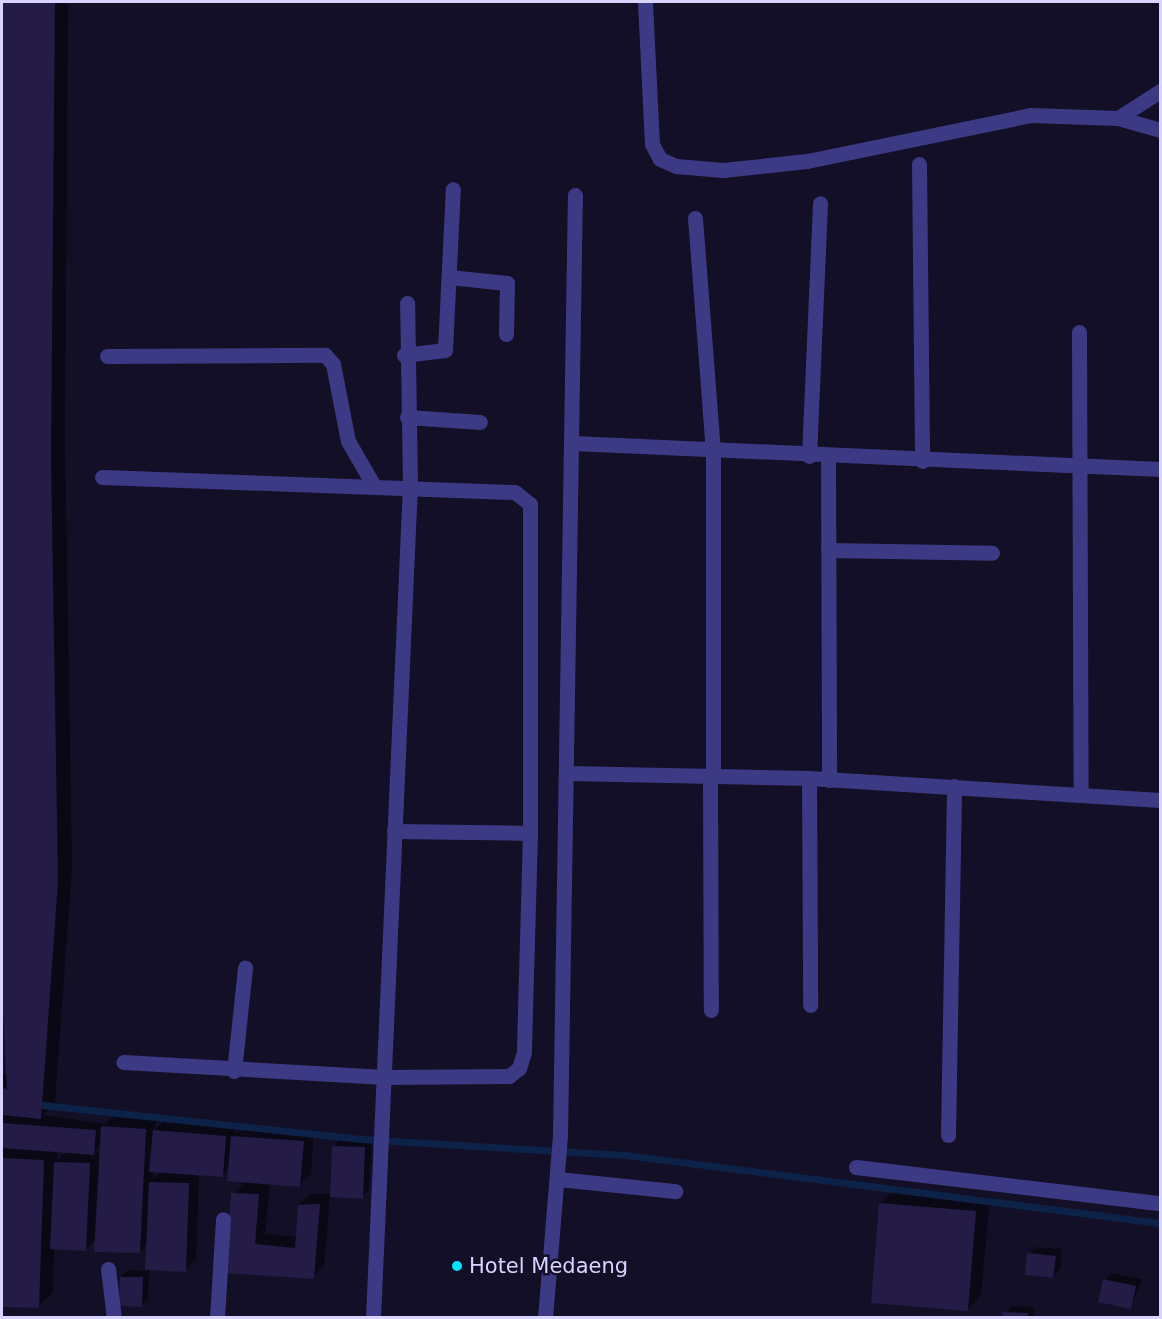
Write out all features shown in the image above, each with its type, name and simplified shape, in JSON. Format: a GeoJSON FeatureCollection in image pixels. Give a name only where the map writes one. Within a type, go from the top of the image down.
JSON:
{"type":"FeatureCollection","features":[{"type":"Feature","properties":{"kind":"street"},"geometry":{"type":"LineString","coordinates":[[645,2],[652,144],[660,159],[676,166],[723,170],[807,161],[1031,115],[1118,118],[1161,130]]}},
{"type":"Feature","properties":{"kind":"street"},"geometry":{"type":"LineString","coordinates":[[1118,118],[1161,91]]}},
{"type":"Feature","properties":{"kind":"street"},"geometry":{"type":"LineString","coordinates":[[919,164],[922,461]]}},
{"type":"Feature","properties":{"kind":"street"},"geometry":{"type":"LineString","coordinates":[[404,355],[445,350],[453,189]]}},
{"type":"Feature","properties":{"kind":"street"},"geometry":{"type":"LineString","coordinates":[[545,1317],[560,1135],[568,773],[575,195]]}},
{"type":"Feature","properties":{"kind":"street"},"geometry":{"type":"LineString","coordinates":[[809,456],[820,203]]}},
{"type":"Feature","properties":{"kind":"street"},"geometry":{"type":"LineString","coordinates":[[695,218],[712,453],[711,1010]]}},
{"type":"Feature","properties":{"kind":"street"},"geometry":{"type":"LineString","coordinates":[[449,277],[507,283],[506,334]]}},
{"type":"Feature","properties":{"kind":"street"},"geometry":{"type":"LineString","coordinates":[[373,1317],[410,485],[404,355],[407,303]]}},
{"type":"Feature","properties":{"kind":"street"},"geometry":{"type":"LineString","coordinates":[[1079,332],[1078,466],[1082,792]]}},
{"type":"Feature","properties":{"kind":"street"},"geometry":{"type":"LineString","coordinates":[[107,356],[326,355],[333,364],[348,441],[374,486]]}},
{"type":"Feature","properties":{"kind":"street"},"geometry":{"type":"LineString","coordinates":[[407,417],[480,422]]}},
{"type":"Feature","properties":{"kind":"street"},"geometry":{"type":"LineString","coordinates":[[573,443],[712,453],[1161,469]]}},
{"type":"Feature","properties":{"kind":"street"},"geometry":{"type":"LineString","coordinates":[[828,457],[829,780]]}},
{"type":"Feature","properties":{"kind":"street"},"geometry":{"type":"LineString","coordinates":[[102,477],[374,486],[410,485],[515,492],[530,504],[530,833],[524,1052],[519,1068],[509,1076],[384,1077],[234,1071],[123,1062]]}},
{"type":"Feature","properties":{"kind":"street"},"geometry":{"type":"LineString","coordinates":[[828,550],[992,553]]}},
{"type":"Feature","properties":{"kind":"street"},"geometry":{"type":"LineString","coordinates":[[568,773],[808,778],[1082,792],[1161,800]]}},
{"type":"Feature","properties":{"kind":"street"},"geometry":{"type":"LineString","coordinates":[[808,778],[810,1005]]}},
{"type":"Feature","properties":{"kind":"street"},"geometry":{"type":"LineString","coordinates":[[948,1135],[954,786]]}},
{"type":"Feature","properties":{"kind":"street"},"geometry":{"type":"LineString","coordinates":[[394,831],[530,833]]}},
{"type":"Feature","properties":{"kind":"street"},"geometry":{"type":"LineString","coordinates":[[234,1071],[245,968]]}},
{"type":"Feature","properties":{"kind":"street"},"geometry":{"type":"LineString","coordinates":[[856,1167],[1161,1203]]}},
{"type":"Feature","properties":{"kind":"street"},"geometry":{"type":"LineString","coordinates":[[558,1173],[675,1191]]}},
{"type":"Feature","properties":{"kind":"street"},"geometry":{"type":"LineString","coordinates":[[217,1317],[223,1219]]}},
{"type":"Feature","properties":{"kind":"street"},"geometry":{"type":"LineString","coordinates":[[108,1269],[114,1317]]}},
{"type":"Feature","properties":{"kind":"building"},"geometry":{"type":"Polygon","coordinates":[[[2,2],[55,2],[51,458],[58,882],[41,1119],[2,1115],[2,1088],[7,1089],[2,993],[2,2]]]}},
{"type":"Feature","properties":{"kind":"building"},"geometry":{"type":"Polygon","coordinates":[[[2,1123],[96,1130],[94,1155],[2,1148],[2,1123]]]}},
{"type":"Feature","properties":{"kind":"building"},"geometry":{"type":"Polygon","coordinates":[[[101,1126],[146,1129],[140,1253],[94,1252],[101,1126]]]}},
{"type":"Feature","properties":{"kind":"building"},"geometry":{"type":"Polygon","coordinates":[[[153,1130],[226,1136],[223,1177],[149,1172],[153,1130]]]}},
{"type":"Feature","properties":{"kind":"building"},"geometry":{"type":"Polygon","coordinates":[[[231,1136],[304,1141],[300,1187],[227,1181],[231,1136]]]}},
{"type":"Feature","properties":{"kind":"building"},"geometry":{"type":"Polygon","coordinates":[[[332,1146],[365,1147],[363,1199],[330,1197],[332,1146]]]}},
{"type":"Feature","properties":{"kind":"building"},"geometry":{"type":"Polygon","coordinates":[[[2,1158],[44,1160],[39,1308],[2,1307],[2,1158]]]}},
{"type":"Feature","properties":{"kind":"building"},"geometry":{"type":"Polygon","coordinates":[[[54,1162],[90,1163],[86,1251],[50,1249],[54,1162]]]}},
{"type":"Feature","properties":{"kind":"building"},"geometry":{"type":"Polygon","coordinates":[[[149,1182],[189,1183],[186,1272],[145,1270],[149,1182]]]}},
{"type":"Feature","properties":{"kind":"building"},"geometry":{"type":"Polygon","coordinates":[[[231,1193],[259,1194],[255,1244],[295,1248],[298,1205],[320,1204],[314,1279],[226,1273],[231,1193]]]}},
{"type":"Feature","properties":{"kind":"building"},"geometry":{"type":"Polygon","coordinates":[[[879,1203],[976,1211],[968,1311],[871,1303],[879,1203]]]}},
{"type":"Feature","properties":{"kind":"building"},"geometry":{"type":"Polygon","coordinates":[[[1027,1253],[1056,1256],[1053,1278],[1025,1275],[1027,1253]]]}},
{"type":"Feature","properties":{"kind":"building"},"geometry":{"type":"Polygon","coordinates":[[[120,1277],[143,1277],[142,1307],[119,1306],[120,1277]]]}},
{"type":"Feature","properties":{"kind":"building"},"geometry":{"type":"Polygon","coordinates":[[[1103,1279],[1136,1286],[1131,1309],[1098,1302],[1103,1279]]]}},
{"type":"Feature","properties":{"kind":"building"},"geometry":{"type":"Polygon","coordinates":[[[1002,1312],[1028,1313],[1028,1318],[1002,1318],[1002,1312]]]}},
{"type":"Feature","properties":{"kind":"waterway"},"geometry":{"type":"LineString","coordinates":[[33,1104],[361,1139],[625,1155],[1160,1223]]}},
{"type":"Feature","properties":{"kind":"place","name":"Hotel Medaeng"},"geometry":{"type":"Point","coordinates":[457,1266]}}]}
